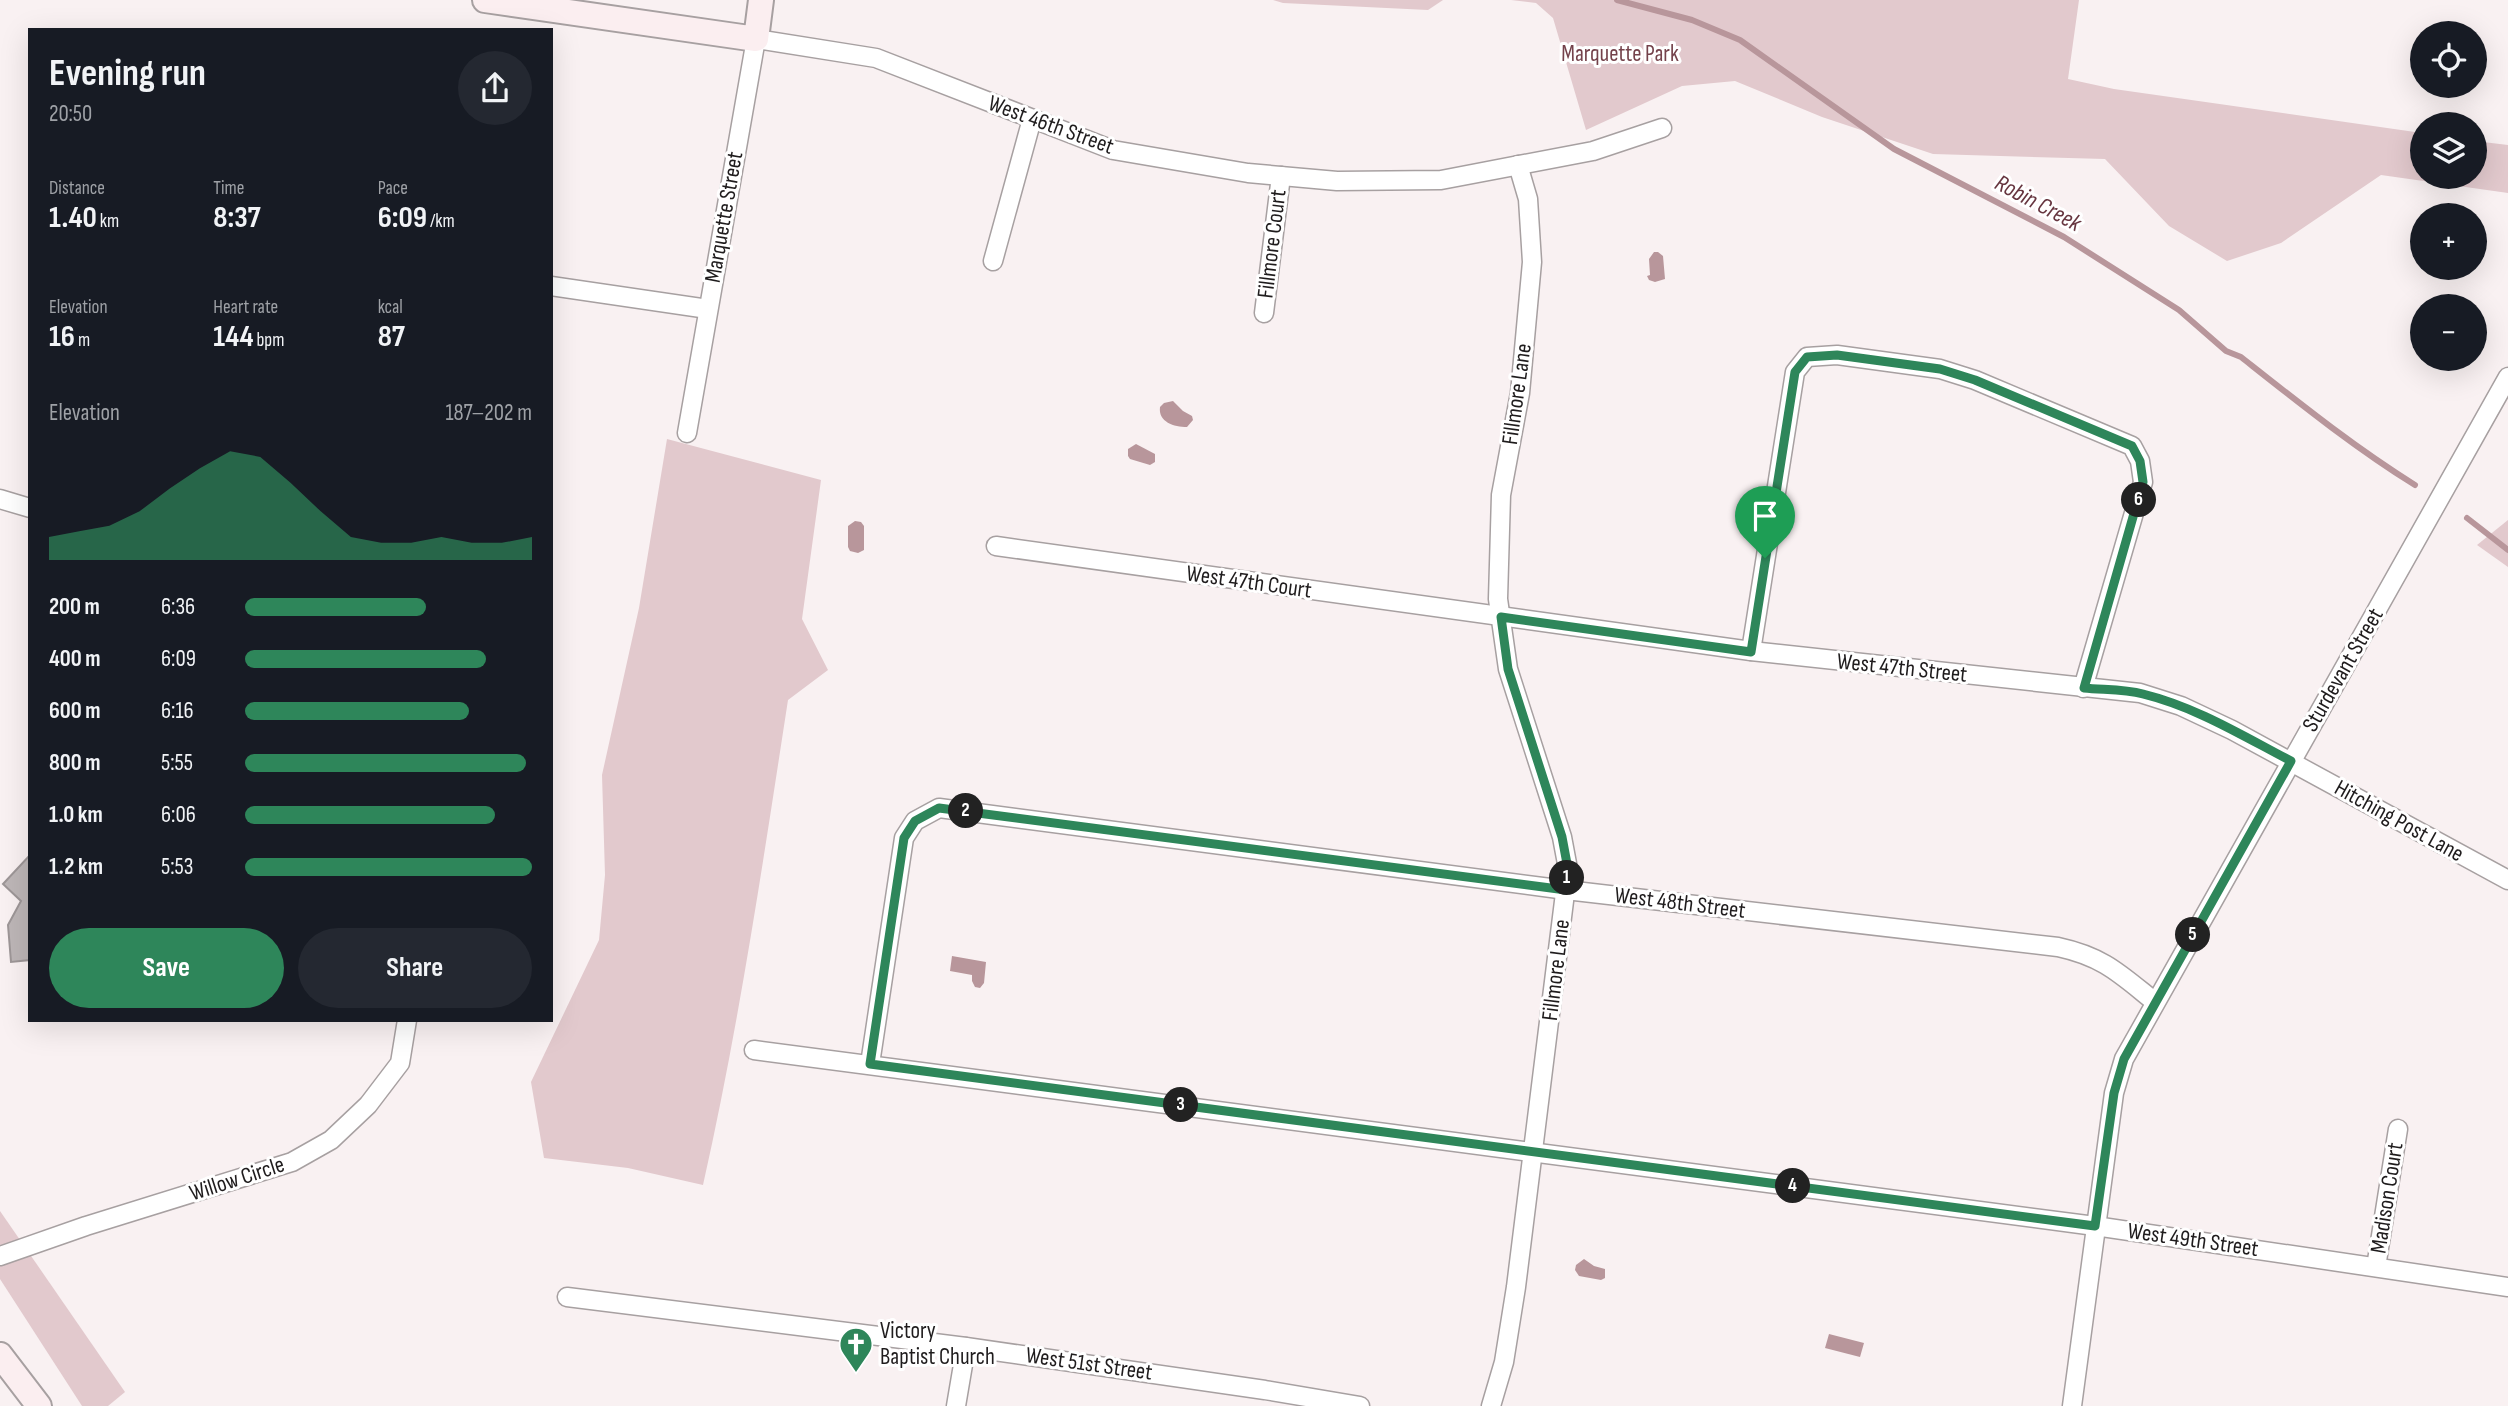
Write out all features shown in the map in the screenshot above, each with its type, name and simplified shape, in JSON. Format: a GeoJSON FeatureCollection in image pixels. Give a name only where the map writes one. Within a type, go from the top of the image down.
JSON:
{"type":"FeatureCollection","features":[{"type":"Feature","properties":{"kind":"street","name":"West 46th Street"},"geometry":{"type":"LineString","coordinates":[[485,0],[876,58],[1113,150],[1248,173],[1337,181],[1441,180],[1593,151],[1662,128]]}},
{"type":"Feature","properties":{"kind":"street","name":"Marquette Street"},"geometry":{"type":"LineString","coordinates":[[687,433],[761,0]]}},
{"type":"Feature","properties":{"kind":"street"},"geometry":{"type":"LineString","coordinates":[[993,261],[1032,119]]}},
{"type":"Feature","properties":{"kind":"street","name":"Fillmore Lane"},"geometry":{"type":"LineString","coordinates":[[1491,1406],[1504,1362],[1517,1287],[1568,869],[1562,837],[1508,669],[1498,599],[1501,495],[1520,393],[1532,262],[1528,199],[1518,165]]}},
{"type":"Feature","properties":{"kind":"street","name":"Fillmore Court"},"geometry":{"type":"LineString","coordinates":[[1264,313],[1281,176]]}},
{"type":"Feature","properties":{"kind":"street"},"geometry":{"type":"LineString","coordinates":[[553,286],[708,309]]}},
{"type":"Feature","properties":{"kind":"street"},"geometry":{"type":"LineString","coordinates":[[1751,652],[1795,372],[1807,357],[1837,355],[1940,369],[1975,380],[2132,446],[2140,461],[2143,482],[2084,688]]}},
{"type":"Feature","properties":{"kind":"street","name":"Sturdevant Street"},"geometry":{"type":"LineString","coordinates":[[2072,1406],[2114,1093],[2124,1059],[2508,377]]}},
{"type":"Feature","properties":{"kind":"street"},"geometry":{"type":"LineString","coordinates":[[0,499],[28,507]]}},
{"type":"Feature","properties":{"kind":"street","name":"West 47th Court"},"geometry":{"type":"LineString","coordinates":[[996,547],[1501,617]]}},
{"type":"Feature","properties":{"kind":"street","name":"West 47th Street"},"geometry":{"type":"LineString","coordinates":[[1501,617],[1751,652],[2140,693],[2181,706],[2291,761]]}},
{"type":"Feature","properties":{"kind":"street","name":"Hitching Post Lane"},"geometry":{"type":"LineString","coordinates":[[2291,761],[2508,880]]}},
{"type":"Feature","properties":{"kind":"street","name":"West 48th Street"},"geometry":{"type":"LineString","coordinates":[[870,1064],[904,838],[915,821],[939,808],[1566,890],[2058,947],[2081,952],[2105,962],[2155,1002]]}},
{"type":"Feature","properties":{"kind":"street","name":"Willow Circle"},"geometry":{"type":"LineString","coordinates":[[0,1256],[86,1226],[292,1162],[331,1140],[368,1105],[400,1063],[407,1022]]}},
{"type":"Feature","properties":{"kind":"street","name":"West 49th Street"},"geometry":{"type":"LineString","coordinates":[[754,1050],[2095,1226],[2508,1287]]}},
{"type":"Feature","properties":{"kind":"street","name":"Madison Court"},"geometry":{"type":"LineString","coordinates":[[2376,1267],[2398,1129]]}},
{"type":"Feature","properties":{"kind":"street","name":"West 51st Street"},"geometry":{"type":"LineString","coordinates":[[568,1297],[966,1347],[1360,1406]]}},
{"type":"Feature","properties":{"kind":"street"},"geometry":{"type":"LineString","coordinates":[[956,1406],[966,1347]]}},
{"type":"Feature","properties":{"kind":"street"},"geometry":{"type":"LineString","coordinates":[[0,1355],[39,1406]]}},
{"type":"Feature","properties":{"kind":"green space"},"geometry":{"type":"Polygon","coordinates":[[[1273,0],[1443,0],[1428,10],[1283,3],[1273,0]]]}},
{"type":"Feature","properties":{"kind":"green space","name":"Marquette Park"},"geometry":{"type":"Polygon","coordinates":[[[1511,0],[2079,0],[2068,79],[2114,89],[2410,131],[2410,179],[2381,175],[2281,243],[2227,261],[2169,226],[2105,159],[1933,154],[1822,117],[1735,81],[1682,86],[1586,130],[1553,18],[1536,3],[1511,0]]]}},
{"type":"Feature","properties":{"kind":"green space"},"geometry":{"type":"Polygon","coordinates":[[[2487,142],[2508,145],[2508,193],[2480,189],[2487,189],[2487,142]]]}},
{"type":"Feature","properties":{"kind":"green space"},"geometry":{"type":"Polygon","coordinates":[[[667,439],[821,480],[802,619],[828,670],[788,700],[739,1004],[703,1185],[628,1168],[544,1158],[531,1082],[599,940],[605,875],[602,775],[639,608],[667,439]]]}},
{"type":"Feature","properties":{"kind":"green space"},"geometry":{"type":"Polygon","coordinates":[[[2508,520],[2508,567],[2477,545],[2508,520]]]}},
{"type":"Feature","properties":{"kind":"green space"},"geometry":{"type":"Polygon","coordinates":[[[0,1211],[125,1392],[108,1406],[82,1406],[0,1279],[0,1211]]]}},
{"type":"Feature","properties":{"kind":"shaded area"},"geometry":{"type":"Polygon","coordinates":[[[1654,252],[1663,256],[1665,279],[1655,282],[1647,276],[1650,275],[1649,259],[1654,252]]]}},
{"type":"Feature","properties":{"kind":"shaded area"},"geometry":{"type":"Polygon","coordinates":[[[1173,401],[1192,416],[1193,420],[1187,427],[1172,425],[1164,420],[1160,407],[1173,401]]]}},
{"type":"Feature","properties":{"kind":"shaded area"},"geometry":{"type":"Polygon","coordinates":[[[1136,444],[1155,454],[1155,462],[1150,465],[1130,459],[1128,449],[1136,444]]]}},
{"type":"Feature","properties":{"kind":"shaded area"},"geometry":{"type":"Polygon","coordinates":[[[855,521],[864,526],[864,550],[858,553],[850,551],[848,547],[848,526],[855,521]]]}},
{"type":"Feature","properties":{"kind":"shaded area"},"geometry":{"type":"Polygon","coordinates":[[[952,956],[986,962],[984,983],[980,988],[975,987],[972,975],[950,971],[952,956]]]}},
{"type":"Feature","properties":{"kind":"shaded area"},"geometry":{"type":"Polygon","coordinates":[[[1584,1259],[1605,1269],[1605,1278],[1601,1280],[1579,1276],[1575,1270],[1576,1265],[1584,1259]]]}},
{"type":"Feature","properties":{"kind":"shaded area"},"geometry":{"type":"Polygon","coordinates":[[[1829,1334],[1864,1343],[1860,1357],[1825,1348],[1829,1334]]]}},
{"type":"Feature","properties":{"kind":"building"},"geometry":{"type":"Polygon","coordinates":[[[28,857],[28,960],[11,962],[8,925],[21,901],[3,884],[28,857]]]}},
{"type":"Feature","properties":{"kind":"waterway","name":"Robin Creek"},"geometry":{"type":"LineString","coordinates":[[1617,0],[1692,20],[1740,40],[1894,149],[2064,237],[2179,310],[2226,351],[2241,357],[2348,440],[2415,485]]}},
{"type":"Feature","properties":{"kind":"waterway","name":"Robin Creek"},"geometry":{"type":"LineString","coordinates":[[2467,518],[2508,550]]}},
{"type":"Feature","properties":{"kind":"place","name":"Victory Baptist Church"},"geometry":{"type":"Point","coordinates":[856,1374]}},
{"type":"Feature","properties":{"kind":"route"},"geometry":{"type":"LineString","coordinates":[[1837,355],[1940,369],[1975,380],[2132,446],[2140,461],[2143,482],[2134,519],[2084,688],[2140,693],[2181,706],[2291,761],[2124,1059],[2114,1093],[2095,1226],[870,1064],[899,857],[904,838],[915,821],[939,808],[1566,890],[1568,869],[1562,837],[1508,669],[1501,617],[1751,652],[1765,558],[1795,372],[1807,357],[1837,355]]}}]}
